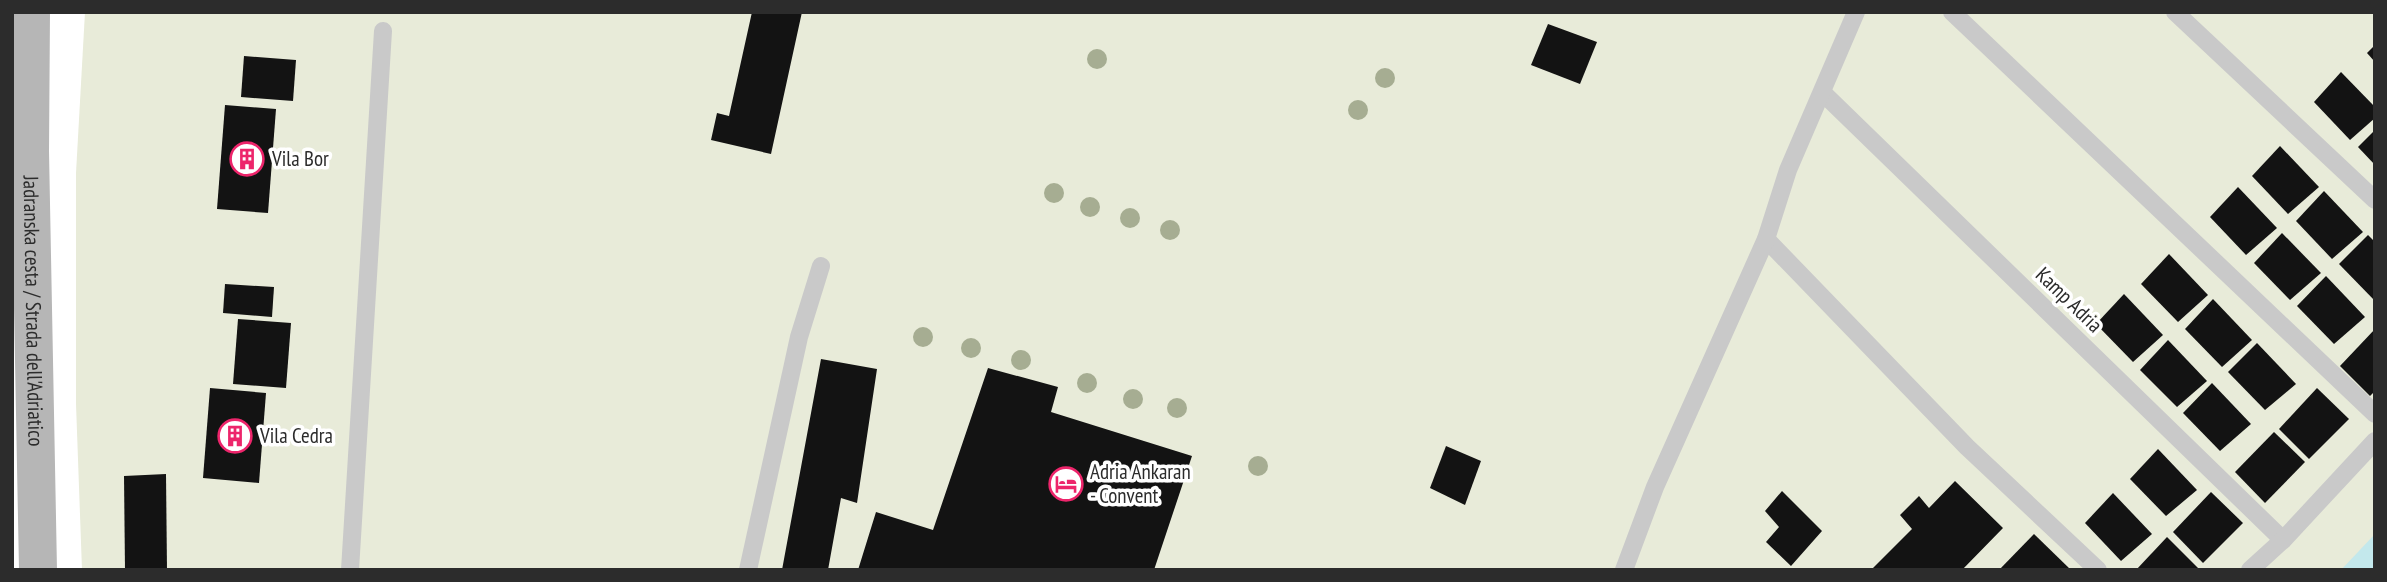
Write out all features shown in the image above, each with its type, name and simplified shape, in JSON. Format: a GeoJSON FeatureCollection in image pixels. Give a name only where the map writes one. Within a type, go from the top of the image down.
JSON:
{"type":"FeatureCollection","features":[{"type":"Feature","properties":{"kind":"main road","name":"Jadranska cesta / Strada dell'Adriatico"},"geometry":{"type":"LineString","coordinates":[[30,12],[38,570]]}},
{"type":"Feature","properties":{"kind":"lane"},"geometry":{"type":"LineString","coordinates":[[1624,570],[1655,487],[1766,239],[1788,170],[1856,12]]}},
{"type":"Feature","properties":{"kind":"lane"},"geometry":{"type":"LineString","coordinates":[[1952,12],[2375,414]]}},
{"type":"Feature","properties":{"kind":"lane"},"geometry":{"type":"LineString","coordinates":[[2175,12],[2375,200]]}},
{"type":"Feature","properties":{"kind":"lane"},"geometry":{"type":"LineString","coordinates":[[350,570],[383,31]]}},
{"type":"Feature","properties":{"kind":"lane","name":"Kamp Adria"},"geometry":{"type":"LineString","coordinates":[[1823,93],[2283,540]]}},
{"type":"Feature","properties":{"kind":"lane"},"geometry":{"type":"LineString","coordinates":[[1766,239],[1967,447],[2098,570]]}},
{"type":"Feature","properties":{"kind":"lane"},"geometry":{"type":"LineString","coordinates":[[748,570],[799,337],[821,266]]}},
{"type":"Feature","properties":{"kind":"lane"},"geometry":{"type":"LineString","coordinates":[[2250,570],[2283,540],[2375,441]]}},
{"type":"Feature","properties":{"kind":"green space"},"geometry":{"type":"Polygon","coordinates":[[[85,12],[2375,12],[2375,570],[82,570],[76,404],[76,173],[85,12]]]}},
{"type":"Feature","properties":{"kind":"water"},"geometry":{"type":"Polygon","coordinates":[[[2375,534],[2375,570],[2341,570],[2375,534]]]}},
{"type":"Feature","properties":{"kind":"building"},"geometry":{"type":"Polygon","coordinates":[[[752,12],[802,12],[771,154],[711,140],[717,113],[729,116],[752,12]]]}},
{"type":"Feature","properties":{"kind":"building"},"geometry":{"type":"Polygon","coordinates":[[[1548,24],[1597,42],[1580,84],[1531,65],[1548,24]]]}},
{"type":"Feature","properties":{"kind":"building"},"geometry":{"type":"Polygon","coordinates":[[[2375,45],[2375,62],[2367,53],[2375,45]]]}},
{"type":"Feature","properties":{"kind":"building","name":"Vila Bor"},"geometry":{"type":"Polygon","coordinates":[[[244,56],[296,60],[293,101],[241,97],[244,56]]]}},
{"type":"Feature","properties":{"kind":"building"},"geometry":{"type":"Polygon","coordinates":[[[2341,72],[2375,107],[2375,118],[2350,140],[2314,102],[2341,72]]]}},
{"type":"Feature","properties":{"kind":"building","name":"Vila Bor"},"geometry":{"type":"Polygon","coordinates":[[[225,105],[276,109],[268,213],[217,209],[225,105]]]}},
{"type":"Feature","properties":{"kind":"building"},"geometry":{"type":"Polygon","coordinates":[[[2375,130],[2375,165],[2358,147],[2375,130]]]}},
{"type":"Feature","properties":{"kind":"building"},"geometry":{"type":"Polygon","coordinates":[[[2280,146],[2319,187],[2288,214],[2252,176],[2280,146]]]}},
{"type":"Feature","properties":{"kind":"building"},"geometry":{"type":"Polygon","coordinates":[[[2238,187],[2277,228],[2246,255],[2210,217],[2238,187]]]}},
{"type":"Feature","properties":{"kind":"building"},"geometry":{"type":"Polygon","coordinates":[[[2324,191],[2363,232],[2332,259],[2296,221],[2324,191]]]}},
{"type":"Feature","properties":{"kind":"building"},"geometry":{"type":"Polygon","coordinates":[[[2282,233],[2321,273],[2290,300],[2254,263],[2282,233]]]}},
{"type":"Feature","properties":{"kind":"building"},"geometry":{"type":"Polygon","coordinates":[[[2368,235],[2375,242],[2375,301],[2339,264],[2368,235]]]}},
{"type":"Feature","properties":{"kind":"building"},"geometry":{"type":"Polygon","coordinates":[[[2169,254],[2208,295],[2178,322],[2141,284],[2169,254]]]}},
{"type":"Feature","properties":{"kind":"building"},"geometry":{"type":"Polygon","coordinates":[[[2326,276],[2365,317],[2334,344],[2297,306],[2326,276]]]}},
{"type":"Feature","properties":{"kind":"building"},"geometry":{"type":"Polygon","coordinates":[[[225,284],[274,287],[272,317],[223,313],[225,284]]]}},
{"type":"Feature","properties":{"kind":"building"},"geometry":{"type":"Polygon","coordinates":[[[2124,294],[2163,335],[2133,362],[2096,324],[2124,294]]]}},
{"type":"Feature","properties":{"kind":"building"},"geometry":{"type":"Polygon","coordinates":[[[2213,299],[2252,340],[2222,367],[2185,329],[2213,299]]]}},
{"type":"Feature","properties":{"kind":"building","name":"Vila Cedra"},"geometry":{"type":"Polygon","coordinates":[[[238,319],[291,323],[286,388],[233,384],[238,319]]]}},
{"type":"Feature","properties":{"kind":"building"},"geometry":{"type":"Polygon","coordinates":[[[2375,329],[2375,391],[2370,396],[2340,366],[2375,329]]]}},
{"type":"Feature","properties":{"kind":"building"},"geometry":{"type":"Polygon","coordinates":[[[2168,340],[2207,381],[2177,407],[2140,370],[2168,340]]]}},
{"type":"Feature","properties":{"kind":"building"},"geometry":{"type":"Polygon","coordinates":[[[2257,343],[2296,384],[2265,410],[2228,372],[2257,343]]]}},
{"type":"Feature","properties":{"kind":"building"},"geometry":{"type":"Polygon","coordinates":[[[821,359],[877,369],[857,503],[841,498],[828,570],[782,570],[821,359]]]}},
{"type":"Feature","properties":{"kind":"building","name":"Adria Ankaran - Convent"},"geometry":{"type":"Polygon","coordinates":[[[988,368],[1058,387],[1051,412],[1192,456],[1154,570],[858,570],[876,512],[933,530],[988,368]]]}},
{"type":"Feature","properties":{"kind":"building"},"geometry":{"type":"Polygon","coordinates":[[[2212,383],[2251,424],[2220,451],[2183,413],[2212,383]]]}},
{"type":"Feature","properties":{"kind":"building","name":"Vila Cedra"},"geometry":{"type":"Polygon","coordinates":[[[210,388],[266,393],[259,483],[203,478],[210,388]]]}},
{"type":"Feature","properties":{"kind":"building"},"geometry":{"type":"Polygon","coordinates":[[[2317,388],[2349,419],[2309,459],[2279,429],[2317,388]]]}},
{"type":"Feature","properties":{"kind":"building"},"geometry":{"type":"Polygon","coordinates":[[[2274,432],[2305,462],[2265,503],[2235,472],[2274,432]]]}},
{"type":"Feature","properties":{"kind":"building"},"geometry":{"type":"Polygon","coordinates":[[[1446,446],[1481,461],[1465,505],[1430,488],[1446,446]]]}},
{"type":"Feature","properties":{"kind":"building"},"geometry":{"type":"Polygon","coordinates":[[[2158,449],[2197,490],[2166,516],[2130,479],[2158,449]]]}},
{"type":"Feature","properties":{"kind":"building"},"geometry":{"type":"Polygon","coordinates":[[[166,474],[167,570],[125,570],[124,476],[166,474]]]}},
{"type":"Feature","properties":{"kind":"building"},"geometry":{"type":"Polygon","coordinates":[[[1955,481],[2003,528],[1962,570],[1871,570],[1912,529],[1900,515],[1919,496],[1929,508],[1955,481]]]}},
{"type":"Feature","properties":{"kind":"building"},"geometry":{"type":"Polygon","coordinates":[[[1782,491],[1822,531],[1791,566],[1766,542],[1779,527],[1765,511],[1782,491]]]}},
{"type":"Feature","properties":{"kind":"building"},"geometry":{"type":"Polygon","coordinates":[[[2211,492],[2243,523],[2203,563],[2173,532],[2211,492]]]}},
{"type":"Feature","properties":{"kind":"building"},"geometry":{"type":"Polygon","coordinates":[[[2113,493],[2152,534],[2121,561],[2085,523],[2113,493]]]}},
{"type":"Feature","properties":{"kind":"building"},"geometry":{"type":"Polygon","coordinates":[[[2034,534],[2071,570],[1999,570],[2034,534]]]}},
{"type":"Feature","properties":{"kind":"building"},"geometry":{"type":"Polygon","coordinates":[[[2167,537],[2198,568],[2136,570],[2167,537]]]}},
{"type":"Feature","properties":{"kind":"place","name":"Vila Bor"},"geometry":{"type":"Point","coordinates":[247,159]}},
{"type":"Feature","properties":{"kind":"place","name":"Vila Cedra"},"geometry":{"type":"Point","coordinates":[235,436]}},
{"type":"Feature","properties":{"kind":"place","name":"Adria Ankaran - Convent"},"geometry":{"type":"Point","coordinates":[1066,484]}}]}
